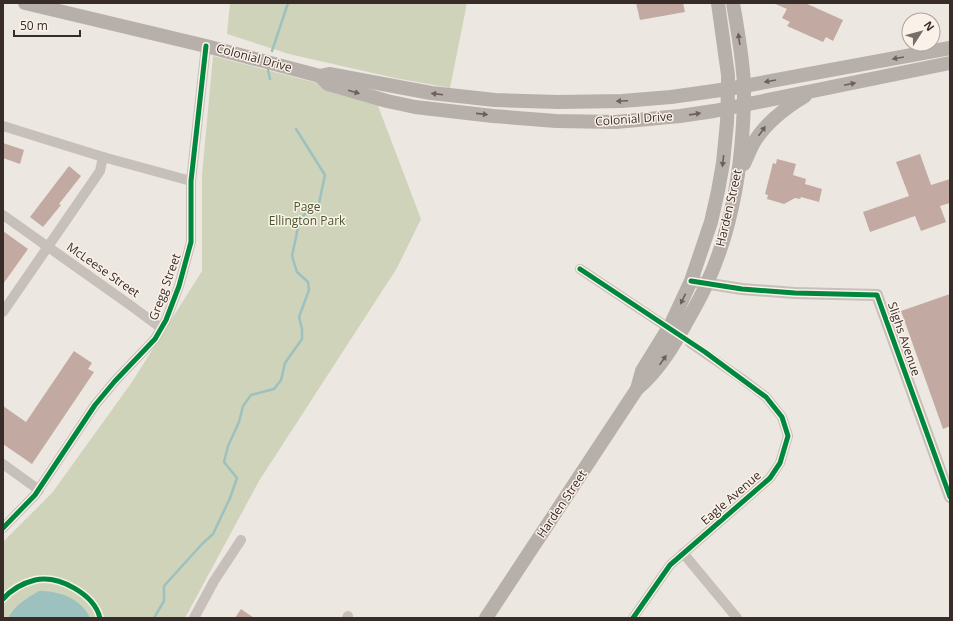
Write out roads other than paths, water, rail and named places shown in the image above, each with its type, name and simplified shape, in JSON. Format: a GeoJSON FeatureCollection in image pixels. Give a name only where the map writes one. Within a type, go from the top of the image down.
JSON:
{"type":"FeatureCollection","features":[{"type":"Feature","properties":{"kind":"main road","name":"Colonial Drive"},"geometry":{"type":"LineString","coordinates":[[25,3],[206,46],[320,76],[329,74],[431,93],[495,100],[539,102],[622,101],[671,98],[950,48]]}},
{"type":"Feature","properties":{"kind":"main road","name":"Harden Street"},"geometry":{"type":"LineString","coordinates":[[637,389],[642,371],[670,324],[691,281],[711,222],[718,191],[723,163],[728,109],[728,75],[718,3]]}},
{"type":"Feature","properties":{"kind":"main road","name":"Harden Street"},"geometry":{"type":"LineString","coordinates":[[486,618],[637,389],[650,378],[667,354],[685,326],[708,283],[726,230],[738,179],[742,148],[744,86],[742,59],[733,3]]}},
{"type":"Feature","properties":{"kind":"main road","name":"Colonial Drive"},"geometry":{"type":"LineString","coordinates":[[320,76],[328,84],[387,101],[415,107],[493,116],[556,121],[616,122],[680,116],[728,109],[950,63]]}},
{"type":"Feature","properties":{"kind":"main road"},"geometry":{"type":"LineString","coordinates":[[738,179],[753,144],[765,126],[794,102],[811,92]]}},
{"type":"Feature","properties":{"kind":"street","name":"Gregg Street"},"geometry":{"type":"LineString","coordinates":[[3,528],[39,490],[95,405],[115,381],[155,339],[166,320],[179,286],[191,242],[191,181],[206,46]]}},
{"type":"Feature","properties":{"kind":"street"},"geometry":{"type":"LineString","coordinates":[[3,126],[103,157],[191,181]]}},
{"type":"Feature","properties":{"kind":"street"},"geometry":{"type":"LineString","coordinates":[[3,312],[100,171],[103,157]]}},
{"type":"Feature","properties":{"kind":"street","name":"McLeese Street"},"geometry":{"type":"LineString","coordinates":[[3,215],[161,328]]}},
{"type":"Feature","properties":{"kind":"street"},"geometry":{"type":"LineString","coordinates":[[580,269],[659,322]]}},
{"type":"Feature","properties":{"kind":"street","name":"Slighs Avenue"},"geometry":{"type":"LineString","coordinates":[[691,281],[742,289],[795,293],[877,295],[950,497]]}},
{"type":"Feature","properties":{"kind":"street","name":"Eagle Avenue"},"geometry":{"type":"LineString","coordinates":[[633,618],[670,565],[770,478],[780,463],[788,436],[782,416],[766,397],[690,343]]}},
{"type":"Feature","properties":{"kind":"street"},"geometry":{"type":"LineString","coordinates":[[3,464],[39,490]]}},
{"type":"Feature","properties":{"kind":"street"},"geometry":{"type":"LineString","coordinates":[[194,618],[214,581],[241,540]]}},
{"type":"Feature","properties":{"kind":"street"},"geometry":{"type":"LineString","coordinates":[[683,553],[737,618]]}},
{"type":"Feature","properties":{"kind":"water"},"geometry":{"type":"Polygon","coordinates":[[[39,591],[54,592],[69,597],[81,605],[90,618],[8,618],[11,613],[26,599],[39,591]]]}},
{"type":"Feature","properties":{"kind":"waterway"},"geometry":{"type":"LineString","coordinates":[[272,51],[288,3]]}},
{"type":"Feature","properties":{"kind":"waterway"},"geometry":{"type":"LineString","coordinates":[[268,70],[270,79]]}},
{"type":"Feature","properties":{"kind":"waterway"},"geometry":{"type":"LineString","coordinates":[[154,618],[164,601],[164,586],[213,534],[230,498],[237,478],[224,462],[228,446],[239,422],[243,406],[251,395],[274,389],[281,380],[285,363],[302,339],[302,329],[299,317],[309,290],[308,282],[297,272],[292,256],[300,218],[319,203],[325,175],[296,129]]}},
{"type":"Feature","properties":{"kind":"park label","name":"Page Ellington Park"},"geometry":{"type":"Point","coordinates":[307,214]}}]}
